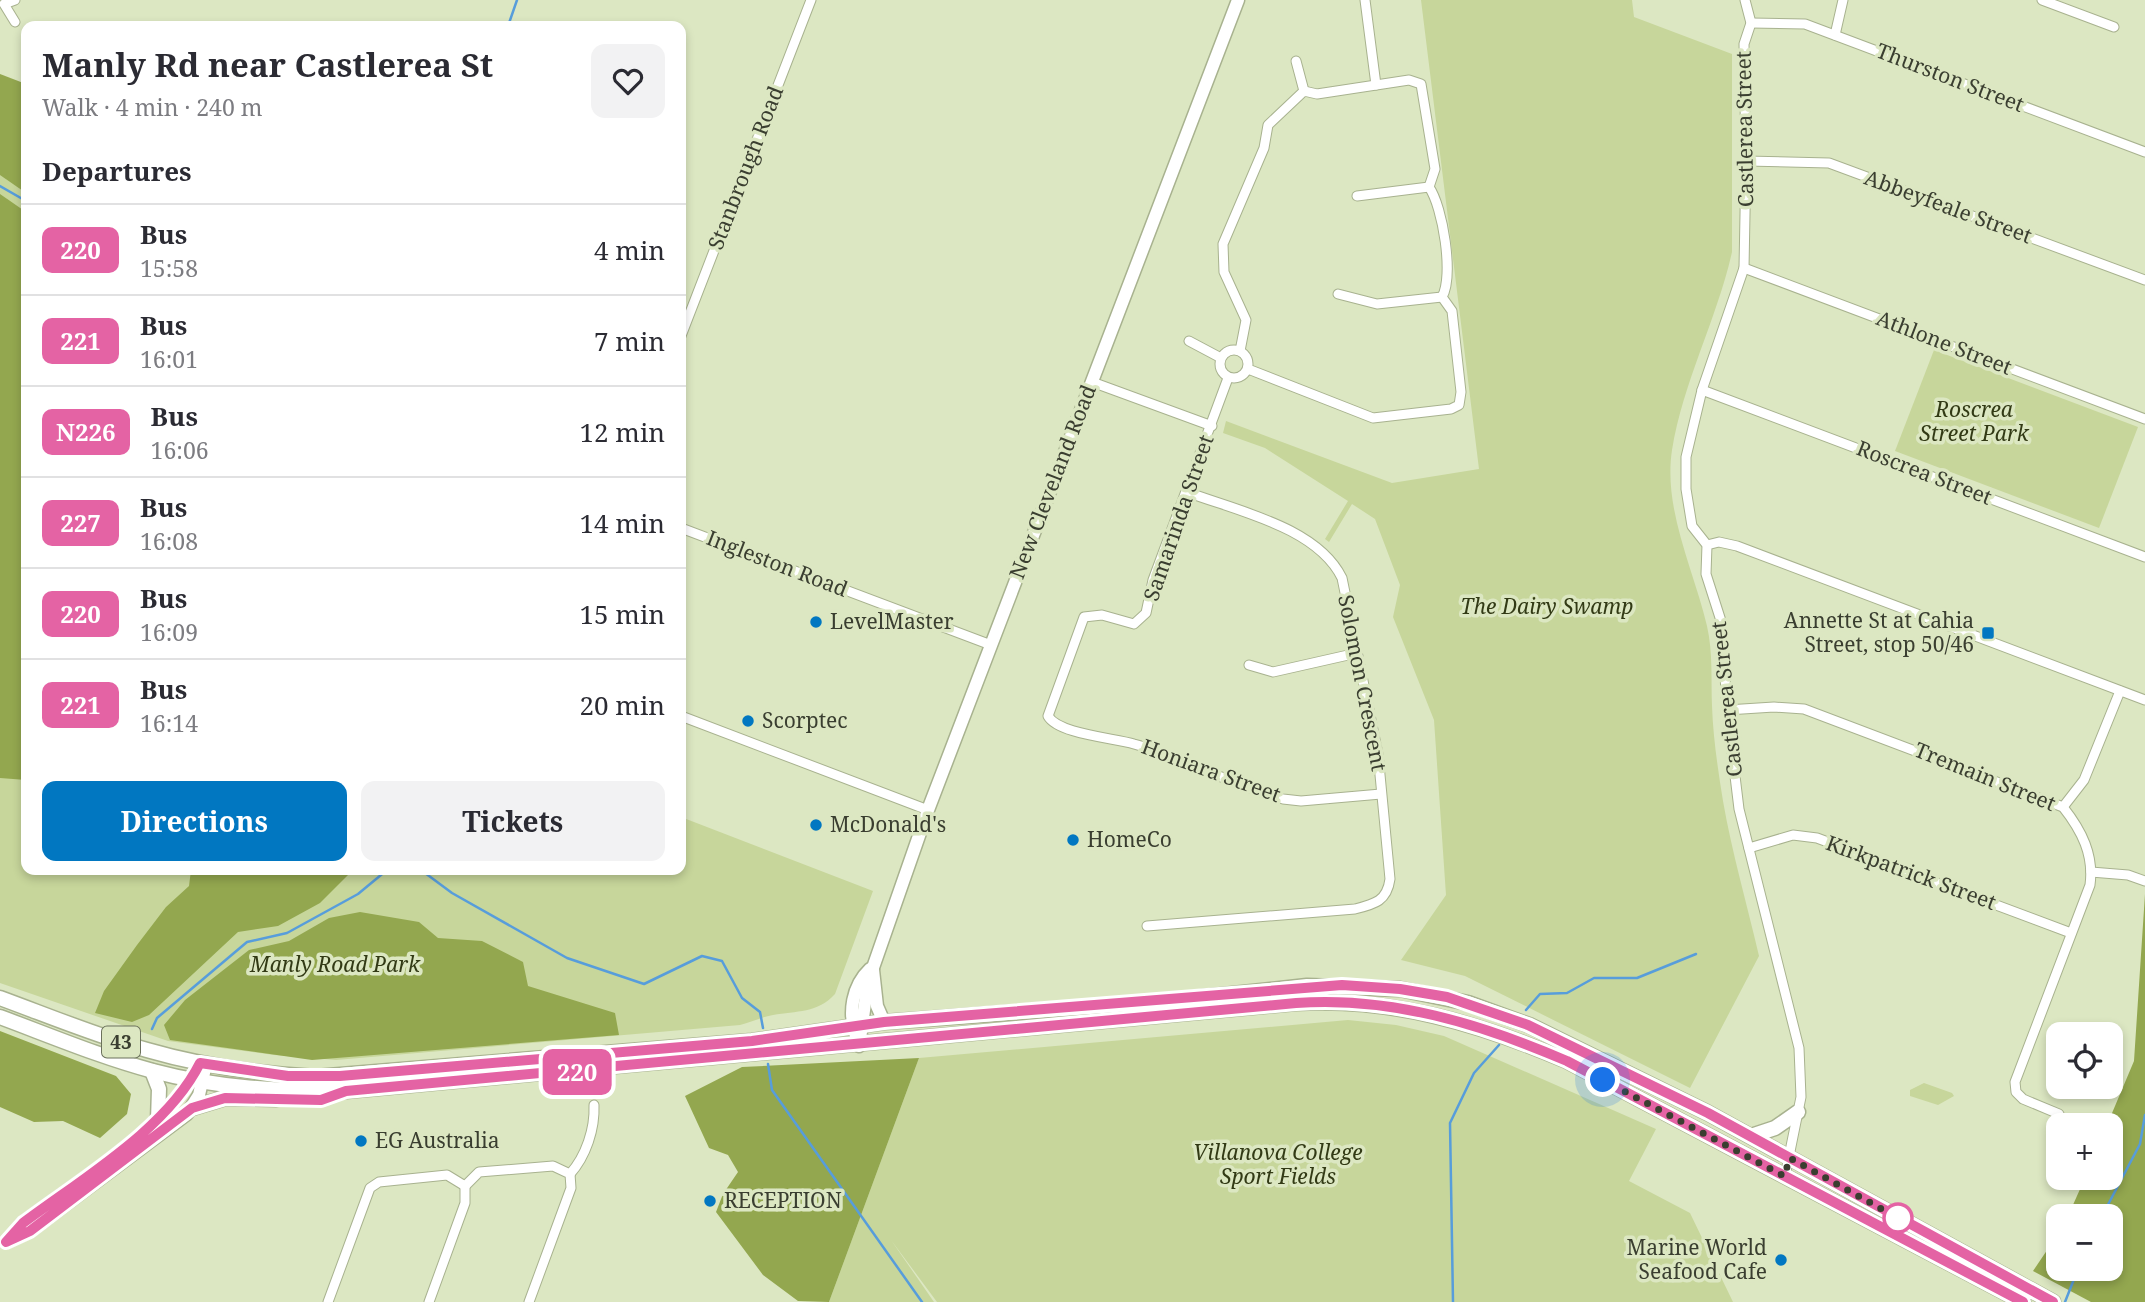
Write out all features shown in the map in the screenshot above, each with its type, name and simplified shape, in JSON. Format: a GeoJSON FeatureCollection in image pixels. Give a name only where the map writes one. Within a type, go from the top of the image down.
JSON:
{"type":"FeatureCollection","features":[{"type":"Feature","properties":{"kind":"main road","name":"43"},"geometry":{"type":"LineString","coordinates":[[0,998],[126,1044],[203,1063],[288,1076],[340,1076],[752,1041],[884,1022],[1158,1002],[1307,986],[1400,989],[1447,997],[1512,1017],[1751,1136],[2053,1302]]}},
{"type":"Feature","properties":{"kind":"main road","name":"43"},"geometry":{"type":"LineString","coordinates":[[0,1017],[152,1071],[197,1081],[260,1089],[346,1091],[1305,1002],[1392,1007],[1457,1021],[1541,1050],[2023,1302]]}},
{"type":"Feature","properties":{"kind":"main road"},"geometry":{"type":"LineString","coordinates":[[152,1071],[159,1089],[158,1120]]}},
{"type":"Feature","properties":{"kind":"main road"},"geometry":{"type":"LineString","coordinates":[[192,1108],[225,1098],[321,1100],[346,1091]]}},
{"type":"Feature","properties":{"kind":"main road"},"geometry":{"type":"LineString","coordinates":[[1751,1136],[1775,1128],[1798,1112]]}},
{"type":"Feature","properties":{"kind":"street"},"geometry":{"type":"LineString","coordinates":[[15,0],[2,4],[15,22]]}},
{"type":"Feature","properties":{"kind":"street","name":"Stanbrough Road"},"geometry":{"type":"LineString","coordinates":[[686,323],[811,0]]}},
{"type":"Feature","properties":{"kind":"street","name":"New Cleveland Road"},"geometry":{"type":"LineString","coordinates":[[859,1045],[853,1006],[859,979],[872,966],[928,810],[1238,0]]}},
{"type":"Feature","properties":{"kind":"street"},"geometry":{"type":"LineString","coordinates":[[1365,0],[1376,85]]}},
{"type":"Feature","properties":{"kind":"street","name":"Castlerea Street"},"geometry":{"type":"LineString","coordinates":[[1745,0],[1751,23],[1744,44],[1744,268],[1702,390],[1686,457],[1686,489],[1692,526],[1707,545],[1706,574],[1722,624],[1727,710],[1739,809],[1799,1048],[1802,1074],[1798,1112],[1784,1176]]}},
{"type":"Feature","properties":{"kind":"street"},"geometry":{"type":"LineString","coordinates":[[1835,34],[1843,0]]}},
{"type":"Feature","properties":{"kind":"street"},"geometry":{"type":"LineString","coordinates":[[2042,0],[2114,27]]}},
{"type":"Feature","properties":{"kind":"street","name":"Thurston Street"},"geometry":{"type":"LineString","coordinates":[[1751,23],[1793,22],[1835,34],[2145,152]]}},
{"type":"Feature","properties":{"kind":"street"},"geometry":{"type":"LineString","coordinates":[[1296,61],[1304,92]]}},
{"type":"Feature","properties":{"kind":"street"},"geometry":{"type":"LineString","coordinates":[[1304,92],[1317,94],[1416,81],[1424,90],[1435,169],[1429,187],[1438,203],[1448,272],[1447,288],[1442,297]]}},
{"type":"Feature","properties":{"kind":"street"},"geometry":{"type":"LineString","coordinates":[[1240,351],[1246,320],[1224,272],[1223,244],[1264,148],[1268,125],[1304,92]]}},
{"type":"Feature","properties":{"kind":"street","name":"Abbeyfeale Street"},"geometry":{"type":"LineString","coordinates":[[1746,161],[1829,163],[2145,280]]}},
{"type":"Feature","properties":{"kind":"street"},"geometry":{"type":"LineString","coordinates":[[1357,196],[1429,187]]}},
{"type":"Feature","properties":{"kind":"street","name":"Athlone Street"},"geometry":{"type":"LineString","coordinates":[[1744,268],[2145,419]]}},
{"type":"Feature","properties":{"kind":"street"},"geometry":{"type":"LineString","coordinates":[[1338,294],[1377,304],[1442,297]]}},
{"type":"Feature","properties":{"kind":"street"},"geometry":{"type":"LineString","coordinates":[[1248,369],[1373,418],[1451,409],[1459,405],[1461,392],[1452,311],[1442,297]]}},
{"type":"Feature","properties":{"kind":"street"},"geometry":{"type":"LineString","coordinates":[[1189,341],[1221,358]]}},
{"type":"Feature","properties":{"kind":"street"},"geometry":{"type":"LineString","coordinates":[[1240,351],[1248,360],[1248,369],[1242,376],[1228,378],[1220,367],[1221,358],[1227,352],[1240,351]]}},
{"type":"Feature","properties":{"kind":"street","name":"Samarinda Street"},"geometry":{"type":"LineString","coordinates":[[1048,716],[1084,617],[1102,615],[1134,624],[1146,613],[1153,580],[1228,378]]}},
{"type":"Feature","properties":{"kind":"street"},"geometry":{"type":"LineString","coordinates":[[1092,382],[1212,426]]}},
{"type":"Feature","properties":{"kind":"street","name":"Roscrea Street"},"geometry":{"type":"LineString","coordinates":[[1702,390],[2145,557]]}},
{"type":"Feature","properties":{"kind":"street","name":"Solomon Crescent"},"geometry":{"type":"LineString","coordinates":[[1147,926],[1355,909],[1374,905],[1388,891],[1390,879],[1378,754],[1342,578],[1334,562],[1303,536],[1186,492]]}},
{"type":"Feature","properties":{"kind":"street","name":"Ingleston Road"},"geometry":{"type":"LineString","coordinates":[[686,530],[991,645]]}},
{"type":"Feature","properties":{"kind":"street"},"geometry":{"type":"LineString","coordinates":[[1707,545],[1719,542],[1737,546],[2145,700]]}},
{"type":"Feature","properties":{"kind":"street"},"geometry":{"type":"LineString","coordinates":[[1249,665],[1273,672],[1357,653]]}},
{"type":"Feature","properties":{"kind":"street"},"geometry":{"type":"LineString","coordinates":[[2063,807],[2090,770],[2120,691]]}},
{"type":"Feature","properties":{"kind":"street","name":"Tremain Street"},"geometry":{"type":"LineString","coordinates":[[1727,710],[1774,707],[1804,709],[2063,807],[2078,826],[2087,848],[2091,872]]}},
{"type":"Feature","properties":{"kind":"street","name":"Honiara Street"},"geometry":{"type":"LineString","coordinates":[[1048,716],[1054,723],[1108,740],[1136,744],[1283,799],[1301,801],[1381,794]]}},
{"type":"Feature","properties":{"kind":"street"},"geometry":{"type":"LineString","coordinates":[[686,718],[928,810]]}},
{"type":"Feature","properties":{"kind":"street","name":"Kirkpatrick Street"},"geometry":{"type":"LineString","coordinates":[[1749,848],[1793,835],[1817,838],[2071,933]]}},
{"type":"Feature","properties":{"kind":"street"},"geometry":{"type":"LineString","coordinates":[[2057,1113],[2023,1099],[2016,1092],[2015,1082],[2091,872],[2128,875],[2145,881]]}},
{"type":"Feature","properties":{"kind":"street","name":"New Cleveland Road"},"geometry":{"type":"LineString","coordinates":[[872,966],[877,1006],[884,1022]]}},
{"type":"Feature","properties":{"kind":"street"},"geometry":{"type":"LineString","coordinates":[[3,1245],[30,1231],[192,1108],[203,1063]]}},
{"type":"Feature","properties":{"kind":"street"},"geometry":{"type":"LineString","coordinates":[[3,1245],[23,1223],[158,1120],[197,1081]]}},
{"type":"Feature","properties":{"kind":"street"},"geometry":{"type":"LineString","coordinates":[[529,1302],[571,1188],[570,1174],[580,1163],[594,1122],[594,1105]]}},
{"type":"Feature","properties":{"kind":"street"},"geometry":{"type":"LineString","coordinates":[[429,1302],[465,1203],[465,1186],[479,1172],[553,1166],[570,1174]]}},
{"type":"Feature","properties":{"kind":"street"},"geometry":{"type":"LineString","coordinates":[[328,1302],[370,1188],[379,1182],[447,1175],[465,1186]]}},
{"type":"Feature","properties":{"kind":"green space","name":"The Dairy Swamp"},"geometry":{"type":"Polygon","coordinates":[[[1421,0],[1632,0],[1634,17],[1732,54],[1732,252],[1718,302],[1684,400],[1672,450],[1670,472],[1681,540],[1709,636],[1713,730],[1721,789],[1759,956],[1690,1088],[1465,976],[1401,960],[1446,895],[1434,720],[1393,617],[1400,585],[1375,519],[1352,504],[1329,542],[1325,539],[1348,501],[1265,448],[1223,433],[1226,421],[1392,483],[1479,469],[1421,0]]]}},
{"type":"Feature","properties":{"kind":"green space"},"geometry":{"type":"Polygon","coordinates":[[[0,74],[21,82],[21,190],[0,175],[0,74]]]}},
{"type":"Feature","properties":{"kind":"green space","name":"Manly Road Park"},"geometry":{"type":"Polygon","coordinates":[[[0,152],[21,160],[21,875],[686,875],[686,819],[873,891],[835,994],[814,1008],[769,1016],[740,1025],[336,1060],[168,1041],[0,983],[0,152]]]}},
{"type":"Feature","properties":{"kind":"green space"},"geometry":{"type":"Polygon","coordinates":[[[0,194],[21,209],[21,780],[0,778],[0,194]]]}},
{"type":"Feature","properties":{"kind":"green space","name":"Roscrea Street Park"},"geometry":{"type":"Polygon","coordinates":[[[1934,350],[2138,427],[2099,528],[1895,451],[1934,350]]]}},
{"type":"Feature","properties":{"kind":"green space"},"geometry":{"type":"Polygon","coordinates":[[[190,875],[348,875],[320,903],[278,926],[238,932],[149,1015],[132,1022],[95,1013],[104,991],[137,945],[166,907],[189,886],[190,875]]]}},
{"type":"Feature","properties":{"kind":"green space"},"geometry":{"type":"Polygon","coordinates":[[[2145,894],[2145,1302],[2091,1302],[2052,1281],[2123,1281],[2123,1204],[2073,1204],[2080,1190],[2123,1190],[2123,1113],[2112,1113],[2118,1099],[2123,1099],[2123,1087],[2134,1061],[2145,894]]]}},
{"type":"Feature","properties":{"kind":"green space"},"geometry":{"type":"Polygon","coordinates":[[[360,912],[419,922],[438,938],[482,941],[523,962],[528,986],[615,1013],[619,1035],[312,1060],[170,1040],[164,1025],[185,1000],[249,950],[289,941],[329,918],[360,912]]]}},
{"type":"Feature","properties":{"kind":"green space","name":"Villanova College Sport Fields"},"geometry":{"type":"Polygon","coordinates":[[[1348,1020],[1396,1025],[1444,1036],[1656,1129],[1629,1181],[1690,1213],[1733,1302],[937,1302],[891,1240],[934,1302],[829,1302],[919,1058],[1348,1020]]]}},
{"type":"Feature","properties":{"kind":"green space"},"geometry":{"type":"Polygon","coordinates":[[[0,1031],[116,1076],[131,1094],[127,1114],[100,1138],[63,1121],[34,1122],[0,1107],[0,1031]]]}},
{"type":"Feature","properties":{"kind":"green space"},"geometry":{"type":"Polygon","coordinates":[[[919,1058],[829,1302],[798,1301],[763,1275],[716,1212],[723,1194],[738,1172],[728,1155],[709,1148],[685,1096],[742,1067],[919,1058]]]}},
{"type":"Feature","properties":{"kind":"green space"},"geometry":{"type":"Polygon","coordinates":[[[1924,1083],[1954,1096],[1938,1105],[1910,1096],[1910,1090],[1924,1083]]]}},
{"type":"Feature","properties":{"kind":"green space"},"geometry":{"type":"Polygon","coordinates":[[[2046,1252],[2046,1278],[2033,1271],[2046,1252]]]}},
{"type":"Feature","properties":{"kind":"waterway"},"geometry":{"type":"LineString","coordinates":[[510,21],[517,0]]}},
{"type":"Feature","properties":{"kind":"waterway"},"geometry":{"type":"LineString","coordinates":[[0,186],[21,198]]}},
{"type":"Feature","properties":{"kind":"waterway"},"geometry":{"type":"LineString","coordinates":[[152,1029],[157,1018],[247,942],[287,933],[358,894],[381,875]]}},
{"type":"Feature","properties":{"kind":"waterway"},"geometry":{"type":"LineString","coordinates":[[428,875],[452,893],[567,958],[644,984],[702,956],[722,961],[742,998],[760,1012],[763,1028]]}},
{"type":"Feature","properties":{"kind":"waterway"},"geometry":{"type":"LineString","coordinates":[[1526,1010],[1540,994],[1567,993],[1594,978],[1637,978],[1696,954]]}},
{"type":"Feature","properties":{"kind":"waterway"},"geometry":{"type":"LineString","coordinates":[[1453,1302],[1450,1123],[1474,1073],[1499,1045]]}},
{"type":"Feature","properties":{"kind":"waterway"},"geometry":{"type":"LineString","coordinates":[[768,1064],[772,1090],[922,1302]]}},
{"type":"Feature","properties":{"kind":"waterway"},"geometry":{"type":"LineString","coordinates":[[2108,1204],[2140,1144],[2145,1115]]}},
{"type":"Feature","properties":{"kind":"waterway"},"geometry":{"type":"LineString","coordinates":[[2065,1302],[2073,1281]]}},
{"type":"Feature","properties":{"kind":"bus line","name":"220"},"geometry":{"type":"LineString","coordinates":[[2023,1302],[1567,1061],[1514,1039],[1457,1021],[1392,1007],[1338,1002],[1296,1003],[879,1044],[346,1091],[334,1098],[321,1100],[225,1098],[192,1108],[181,1119],[30,1231],[6,1242],[23,1223],[158,1120],[185,1091],[200,1063],[288,1076],[340,1076],[752,1041],[884,1022],[1158,1002],[1307,986],[1342,985],[1374,986],[1447,997],[1512,1017],[1708,1113],[2053,1302]]}},
{"type":"Feature","properties":{"kind":"place","name":"LevelMaster"},"geometry":{"type":"Point","coordinates":[816,622]}},
{"type":"Feature","properties":{"kind":"place","name":"Annette St at Cahia Street, stop 50/46"},"geometry":{"type":"Point","coordinates":[1988,633]}},
{"type":"Feature","properties":{"kind":"place","name":"Scorptec"},"geometry":{"type":"Point","coordinates":[748,721]}},
{"type":"Feature","properties":{"kind":"place","name":"McDonald's"},"geometry":{"type":"Point","coordinates":[816,825]}},
{"type":"Feature","properties":{"kind":"place","name":"HomeCo"},"geometry":{"type":"Point","coordinates":[1073,840]}},
{"type":"Feature","properties":{"kind":"place","name":"EG Australia"},"geometry":{"type":"Point","coordinates":[361,1141]}},
{"type":"Feature","properties":{"kind":"place","name":"RECEPTION"},"geometry":{"type":"Point","coordinates":[710,1201]}},
{"type":"Feature","properties":{"kind":"place","name":"Marine World Seafood Cafe"},"geometry":{"type":"Point","coordinates":[1781,1260]}},
{"type":"Feature","properties":{"kind":"route"},"geometry":{"type":"LineString","coordinates":[[1603,1080],[1784,1176],[1790,1158],[1898,1218]]}}]}
